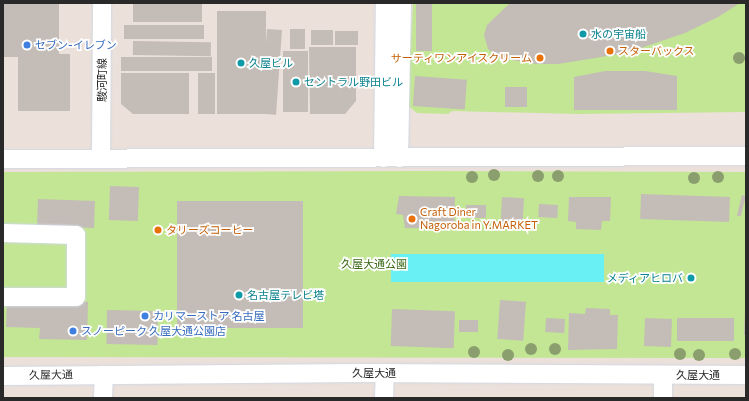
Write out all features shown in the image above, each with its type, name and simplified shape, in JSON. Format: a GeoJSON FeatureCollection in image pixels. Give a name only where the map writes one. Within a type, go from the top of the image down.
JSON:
{"type":"FeatureCollection","features":[{"type":"Feature","properties":{"kind":"street","name":"駿河町線"},"geometry":{"type":"LineString","coordinates":[[102,3],[102,158]]}},
{"type":"Feature","properties":{"kind":"street"},"geometry":{"type":"LineString","coordinates":[[385,3],[391,158]]}},
{"type":"Feature","properties":{"kind":"street"},"geometry":{"type":"LineString","coordinates":[[391,158],[402,3]]}},
{"type":"Feature","properties":{"kind":"street"},"geometry":{"type":"LineString","coordinates":[[3,159],[746,156]]}},
{"type":"Feature","properties":{"kind":"street"},"geometry":{"type":"LineString","coordinates":[[3,233],[76,235],[76,297],[3,297]]}},
{"type":"Feature","properties":{"kind":"street"},"geometry":{"type":"LineString","coordinates":[[384,373],[384,398]]}},
{"type":"Feature","properties":{"kind":"street","name":"久屋大通"},"geometry":{"type":"LineString","coordinates":[[3,376],[104,374],[384,373],[746,375]]}},
{"type":"Feature","properties":{"kind":"street"},"geometry":{"type":"LineString","coordinates":[[103,398],[104,374]]}},
{"type":"Feature","properties":{"kind":"street"},"geometry":{"type":"LineString","coordinates":[[663,375],[663,398]]}},
{"type":"Feature","properties":{"kind":"green space"},"geometry":{"type":"Polygon","coordinates":[[[413,3],[746,3],[746,112],[578,114],[452,111],[448,114],[417,113],[407,105],[413,3]]]}},
{"type":"Feature","properties":{"kind":"green space","name":"久屋大通公園"},"geometry":{"type":"Polygon","coordinates":[[[3,172],[746,172],[746,358],[3,357],[3,172]]]}},
{"type":"Feature","properties":{"kind":"water"},"geometry":{"type":"Polygon","coordinates":[[[391,254],[604,254],[604,282],[391,282],[391,254]]]}},
{"type":"Feature","properties":{"kind":"building"},"geometry":{"type":"Polygon","coordinates":[[[3,3],[59,3],[59,54],[70,54],[70,111],[18,111],[18,57],[3,57],[3,3]]]}},
{"type":"Feature","properties":{"kind":"building"},"geometry":{"type":"Polygon","coordinates":[[[133,3],[202,3],[202,22],[133,22],[133,3]]]}},
{"type":"Feature","properties":{"kind":"building"},"geometry":{"type":"Polygon","coordinates":[[[416,3],[432,3],[432,51],[416,51],[416,3]]]}},
{"type":"Feature","properties":{"kind":"building","name":"水の宇宙船"},"geometry":{"type":"Polygon","coordinates":[[[510,3],[740,3],[718,17],[685,33],[626,53],[558,64],[536,64],[496,56],[488,49],[484,35],[487,25],[510,3]]]}},
{"type":"Feature","properties":{"kind":"building","name":"久屋ビル"},"geometry":{"type":"Polygon","coordinates":[[[217,11],[266,11],[266,114],[217,114],[217,11]]]}},
{"type":"Feature","properties":{"kind":"building"},"geometry":{"type":"Polygon","coordinates":[[[124,25],[204,25],[204,39],[124,39],[124,25]]]}},
{"type":"Feature","properties":{"kind":"building"},"geometry":{"type":"Polygon","coordinates":[[[267,29],[282,30],[276,115],[261,114],[267,29]]]}},
{"type":"Feature","properties":{"kind":"building"},"geometry":{"type":"Polygon","coordinates":[[[290,29],[305,29],[305,49],[290,49],[290,29]]]}},
{"type":"Feature","properties":{"kind":"building"},"geometry":{"type":"Polygon","coordinates":[[[311,30],[333,30],[333,45],[311,45],[311,30]]]}},
{"type":"Feature","properties":{"kind":"building"},"geometry":{"type":"Polygon","coordinates":[[[335,31],[358,31],[358,45],[335,45],[335,31]]]}},
{"type":"Feature","properties":{"kind":"building"},"geometry":{"type":"Polygon","coordinates":[[[133,41],[211,42],[211,56],[133,55],[133,41]]]}},
{"type":"Feature","properties":{"kind":"building"},"geometry":{"type":"Polygon","coordinates":[[[309,47],[356,47],[356,101],[345,114],[310,114],[309,47]]]}},
{"type":"Feature","properties":{"kind":"building","name":"セントラル野田ビル"},"geometry":{"type":"Polygon","coordinates":[[[283,51],[308,51],[308,112],[283,112],[283,51]]]}},
{"type":"Feature","properties":{"kind":"building"},"geometry":{"type":"Polygon","coordinates":[[[121,57],[212,57],[212,71],[121,71],[121,57]]]}},
{"type":"Feature","properties":{"kind":"building"},"geometry":{"type":"Polygon","coordinates":[[[605,71],[645,71],[677,76],[677,110],[574,110],[574,77],[605,71]]]}},
{"type":"Feature","properties":{"kind":"building"},"geometry":{"type":"Polygon","coordinates":[[[121,73],[189,73],[189,114],[133,114],[121,104],[121,73]]]}},
{"type":"Feature","properties":{"kind":"building"},"geometry":{"type":"Polygon","coordinates":[[[198,73],[215,73],[215,114],[198,114],[198,73]]]}},
{"type":"Feature","properties":{"kind":"building"},"geometry":{"type":"Polygon","coordinates":[[[415,76],[467,80],[465,110],[413,106],[415,76]]]}},
{"type":"Feature","properties":{"kind":"building"},"geometry":{"type":"Polygon","coordinates":[[[505,87],[527,87],[527,107],[505,107],[505,87]]]}},
{"type":"Feature","properties":{"kind":"building"},"geometry":{"type":"Polygon","coordinates":[[[110,186],[139,187],[138,221],[109,220],[110,186]]]}},
{"type":"Feature","properties":{"kind":"building"},"geometry":{"type":"Polygon","coordinates":[[[641,194],[730,197],[729,222],[640,219],[641,194]]]}},
{"type":"Feature","properties":{"kind":"building"},"geometry":{"type":"Polygon","coordinates":[[[742,195],[746,196],[741,216],[737,215],[742,195]]]}},
{"type":"Feature","properties":{"kind":"building"},"geometry":{"type":"Polygon","coordinates":[[[399,196],[455,197],[454,229],[405,228],[403,215],[396,214],[399,196]]]}},
{"type":"Feature","properties":{"kind":"building"},"geometry":{"type":"Polygon","coordinates":[[[502,197],[524,198],[522,229],[500,228],[502,197]]]}},
{"type":"Feature","properties":{"kind":"building"},"geometry":{"type":"Polygon","coordinates":[[[569,197],[611,197],[610,221],[602,221],[601,230],[576,229],[576,222],[568,221],[569,197]]]}},
{"type":"Feature","properties":{"kind":"building"},"geometry":{"type":"Polygon","coordinates":[[[38,199],[95,201],[94,228],[37,226],[38,199]]]}},
{"type":"Feature","properties":{"kind":"building","name":"名古屋テレビ塔"},"geometry":{"type":"Polygon","coordinates":[[[177,201],[303,201],[303,328],[177,328],[177,201]]]}},
{"type":"Feature","properties":{"kind":"building"},"geometry":{"type":"Polygon","coordinates":[[[539,204],[558,205],[557,218],[538,217],[539,204]]]}},
{"type":"Feature","properties":{"kind":"building"},"geometry":{"type":"Polygon","coordinates":[[[466,205],[486,205],[486,218],[466,218],[466,205]]]}},
{"type":"Feature","properties":{"kind":"building"},"geometry":{"type":"Polygon","coordinates":[[[7,300],[88,302],[87,340],[39,339],[40,328],[6,327],[7,300]]]}},
{"type":"Feature","properties":{"kind":"building"},"geometry":{"type":"Polygon","coordinates":[[[500,300],[526,302],[523,341],[497,339],[500,300]]]}},
{"type":"Feature","properties":{"kind":"building"},"geometry":{"type":"Polygon","coordinates":[[[586,308],[610,309],[610,315],[618,315],[617,349],[568,350],[569,313],[585,314],[586,308]]]}},
{"type":"Feature","properties":{"kind":"building"},"geometry":{"type":"Polygon","coordinates":[[[392,309],[455,311],[454,348],[391,346],[392,309]]]}},
{"type":"Feature","properties":{"kind":"building"},"geometry":{"type":"Polygon","coordinates":[[[107,310],[158,311],[157,345],[106,344],[107,310]]]}},
{"type":"Feature","properties":{"kind":"building"},"geometry":{"type":"Polygon","coordinates":[[[745,310],[746,335],[744,335],[745,310]]]}},
{"type":"Feature","properties":{"kind":"building"},"geometry":{"type":"Polygon","coordinates":[[[546,318],[565,319],[564,333],[545,332],[546,318]]]}},
{"type":"Feature","properties":{"kind":"building"},"geometry":{"type":"Polygon","coordinates":[[[645,318],[672,319],[671,347],[644,346],[645,318]]]}},
{"type":"Feature","properties":{"kind":"building"},"geometry":{"type":"Polygon","coordinates":[[[677,318],[734,318],[734,341],[677,341],[677,318]]]}},
{"type":"Feature","properties":{"kind":"building"},"geometry":{"type":"Polygon","coordinates":[[[459,320],[478,320],[478,332],[459,332],[459,320]]]}},
{"type":"Feature","properties":{"kind":"place","name":"水の宇宙船"},"geometry":{"type":"Point","coordinates":[583,34]}},
{"type":"Feature","properties":{"kind":"place","name":"セブン-イレブン"},"geometry":{"type":"Point","coordinates":[27,45]}},
{"type":"Feature","properties":{"kind":"place","name":"スターバックス"},"geometry":{"type":"Point","coordinates":[610,51]}},
{"type":"Feature","properties":{"kind":"place","name":"サーティワンアイスクリーム"},"geometry":{"type":"Point","coordinates":[540,58]}},
{"type":"Feature","properties":{"kind":"place","name":"久屋ビル"},"geometry":{"type":"Point","coordinates":[241,63]}},
{"type":"Feature","properties":{"kind":"place","name":"セントラル野田ビル"},"geometry":{"type":"Point","coordinates":[296,82]}},
{"type":"Feature","properties":{"kind":"place","name":"Craft Diner Nagoroba in Y.MARKET"},"geometry":{"type":"Point","coordinates":[412,219]}},
{"type":"Feature","properties":{"kind":"place","name":"タリーズコーヒー"},"geometry":{"type":"Point","coordinates":[158,230]}},
{"type":"Feature","properties":{"kind":"place","name":"メディアヒロバ"},"geometry":{"type":"Point","coordinates":[691,278]}},
{"type":"Feature","properties":{"kind":"place","name":"名古屋テレビ塔"},"geometry":{"type":"Point","coordinates":[239,295]}},
{"type":"Feature","properties":{"kind":"place","name":"カリマーストア 名古屋"},"geometry":{"type":"Point","coordinates":[145,316]}},
{"type":"Feature","properties":{"kind":"place","name":"スノーピーク 久屋大通公園店"},"geometry":{"type":"Point","coordinates":[73,331]}}]}
